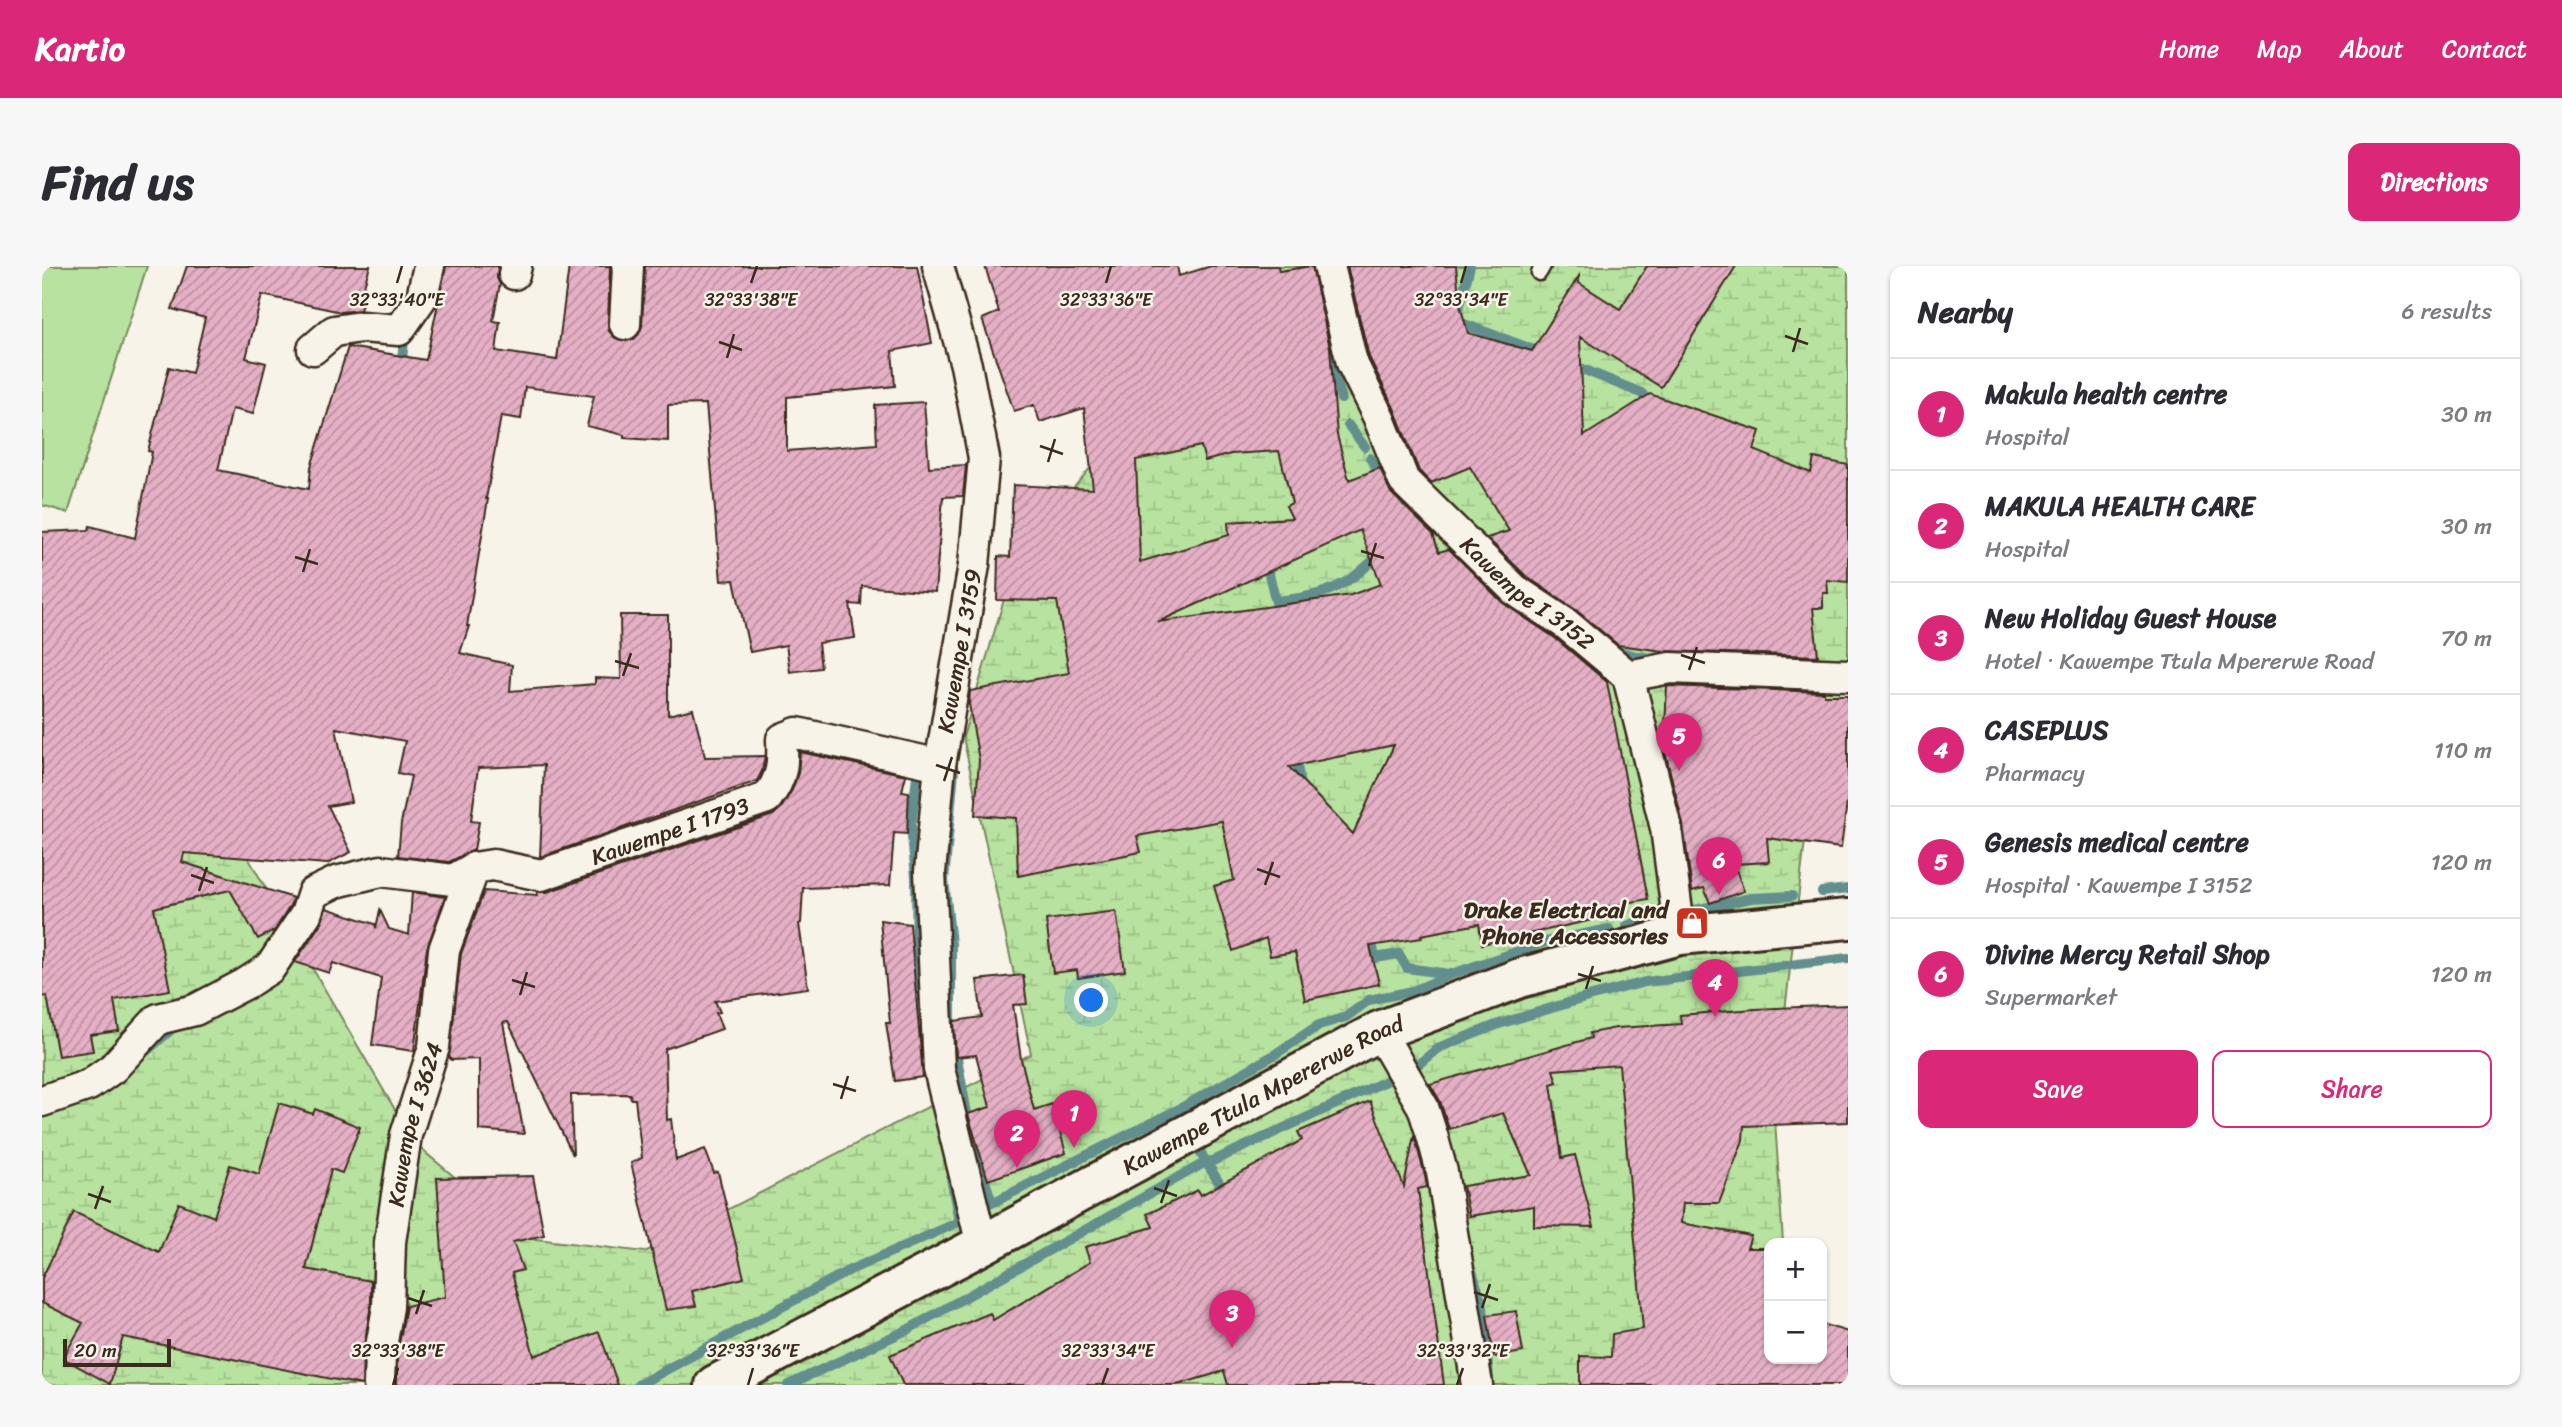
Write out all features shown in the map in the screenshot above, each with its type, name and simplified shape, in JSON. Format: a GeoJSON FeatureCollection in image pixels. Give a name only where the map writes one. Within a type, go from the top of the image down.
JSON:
{"type":"FeatureCollection","features":[{"type":"Feature","properties":{"kind":"street"},"geometry":{"type":"LineString","coordinates":[[313,349],[334,331],[361,327],[399,330],[422,297],[429,266]]}},
{"type":"Feature","properties":{"kind":"street"},"geometry":{"type":"LineString","coordinates":[[625,324],[628,266]]}},
{"type":"Feature","properties":{"kind":"street","name":"Kawempe I 3159"},"geometry":{"type":"LineString","coordinates":[[938,266],[966,365],[984,458],[975,565],[940,765],[930,872],[939,1069],[982,1245]]}},
{"type":"Feature","properties":{"kind":"street","name":"Kawempe I 3152"},"geometry":{"type":"LineString","coordinates":[[1329,266],[1352,363],[1378,416],[1404,481],[1516,590],[1566,624],[1628,676]]}},
{"type":"Feature","properties":{"kind":"street"},"geometry":{"type":"LineString","coordinates":[[1680,935],[1665,828],[1628,676],[1670,668],[1848,675]]}},
{"type":"Feature","properties":{"kind":"street","name":"Kawempe I 1793"},"geometry":{"type":"LineString","coordinates":[[474,868],[493,865],[541,875],[767,798],[778,783],[783,762],[782,739],[797,733],[940,765]]}},
{"type":"Feature","properties":{"kind":"street"},"geometry":{"type":"LineString","coordinates":[[42,1101],[89,1085],[113,1068],[158,1019],[195,1010],[270,968],[306,914],[313,893],[336,882],[381,871],[453,880],[474,868]]}},
{"type":"Feature","properties":{"kind":"street","name":"Kawempe I 3624"},"geometry":{"type":"LineString","coordinates":[[379,1385],[380,1353],[388,1307],[390,1242],[406,1135],[434,1048],[444,950],[474,868]]}},
{"type":"Feature","properties":{"kind":"street","name":"Kawempe Ttula Mpererwe Road"},"geometry":{"type":"LineString","coordinates":[[730,1381],[1379,1031],[1520,978],[1680,935],[1848,919]]}},
{"type":"Feature","properties":{"kind":"street"},"geometry":{"type":"LineString","coordinates":[[1379,1031],[1423,1107],[1432,1135],[1442,1172],[1477,1385]]}},
{"type":"Feature","properties":{"kind":"green space"},"geometry":{"type":"Polygon","coordinates":[[[42,266],[147,266],[68,513],[42,505],[42,266]]]}},
{"type":"Feature","properties":{"kind":"green space"},"geometry":{"type":"Polygon","coordinates":[[[1258,266],[1848,266],[1848,675],[1817,738],[1774,1105],[1783,1238],[1764,1238],[1764,1364],[1793,1364],[1799,1378],[1788,1385],[42,1385],[42,569],[138,669],[415,1144],[528,1238],[645,1252],[1031,1054],[963,737],[1017,556],[1258,266]]]}},
{"type":"Feature","properties":{"kind":"building"},"geometry":{"type":"Polygon","coordinates":[[[187,266],[370,266],[360,310],[341,312],[262,295],[246,358],[266,363],[253,414],[232,409],[218,470],[309,489],[311,467],[348,347],[426,360],[446,266],[498,266],[497,278],[500,284],[493,321],[500,322],[496,351],[557,360],[569,266],[610,266],[609,331],[615,338],[625,341],[634,339],[642,326],[645,266],[917,266],[932,343],[892,351],[895,386],[787,397],[787,451],[877,444],[875,405],[924,402],[929,467],[966,465],[963,496],[943,497],[935,592],[862,586],[861,605],[850,604],[855,638],[818,643],[821,668],[790,672],[786,645],[750,652],[734,580],[721,581],[706,404],[668,405],[668,441],[624,438],[624,435],[587,426],[594,396],[525,387],[521,419],[501,416],[486,499],[469,626],[460,653],[512,665],[510,691],[595,684],[595,678],[621,679],[620,615],[668,615],[668,715],[693,709],[705,757],[765,756],[757,781],[540,857],[544,765],[478,768],[471,821],[479,822],[474,850],[449,862],[398,856],[401,823],[411,776],[398,773],[405,741],[336,728],[351,802],[328,806],[351,852],[327,864],[184,853],[182,862],[293,898],[290,906],[275,930],[258,939],[230,890],[154,908],[170,990],[114,1000],[119,1031],[90,1035],[93,1051],[58,1056],[47,996],[42,997],[42,532],[89,530],[90,526],[135,538],[152,452],[148,451],[169,367],[192,373],[205,318],[172,309],[187,266]]]}},
{"type":"Feature","properties":{"kind":"building"},"geometry":{"type":"Polygon","coordinates":[[[985,266],[1177,266],[1179,276],[1211,266],[1278,266],[1279,271],[1312,266],[1330,348],[1337,435],[1349,480],[1380,468],[1391,493],[1433,534],[1439,552],[1449,549],[1503,603],[1555,638],[1607,682],[1648,899],[1595,909],[1597,919],[1482,944],[1479,924],[1421,935],[1422,938],[1370,946],[1379,984],[1305,1000],[1295,952],[1270,956],[1266,938],[1233,951],[1214,886],[1234,880],[1222,821],[1137,836],[1141,852],[1018,876],[1016,818],[975,815],[979,760],[969,704],[970,691],[1069,673],[1057,601],[997,600],[998,556],[1010,557],[1013,485],[1093,489],[1084,408],[1040,422],[1034,405],[1014,411],[982,319],[999,312],[985,266]],[[1201,446],[1136,460],[1140,562],[1229,535],[1228,522],[1292,518],[1286,506],[1292,503],[1279,451],[1231,454],[1205,461],[1201,446]],[[1360,530],[1158,622],[1351,595],[1381,584],[1360,530]],[[1394,745],[1289,767],[1353,834],[1394,745]]]}},
{"type":"Feature","properties":{"kind":"building"},"geometry":{"type":"Polygon","coordinates":[[[1347,266],[1456,266],[1460,305],[1468,333],[1532,351],[1579,276],[1579,283],[1620,309],[1647,266],[1736,266],[1661,387],[1580,337],[1584,436],[1650,394],[1760,431],[1754,450],[1811,473],[1814,458],[1848,465],[1848,582],[1827,580],[1828,593],[1823,593],[1823,608],[1813,608],[1818,656],[1664,651],[1618,645],[1576,610],[1526,576],[1487,538],[1509,531],[1470,467],[1431,483],[1419,471],[1394,408],[1369,357],[1347,266]]]}},
{"type":"Feature","properties":{"kind":"building"},"geometry":{"type":"Polygon","coordinates":[[[1667,686],[1848,695],[1848,795],[1841,848],[1767,838],[1769,862],[1734,864],[1744,891],[1710,903],[1704,888],[1692,891],[1683,824],[1664,748],[1667,686]]]}},
{"type":"Feature","properties":{"kind":"building"},"geometry":{"type":"Polygon","coordinates":[[[800,752],[906,775],[902,791],[909,792],[907,834],[894,833],[890,885],[803,888],[799,924],[808,988],[715,1001],[720,1012],[716,1013],[722,1029],[665,1049],[667,1120],[671,1119],[676,1160],[705,1149],[714,1173],[718,1172],[744,1278],[692,1291],[696,1306],[666,1310],[631,1163],[642,1158],[635,1099],[631,1099],[630,1094],[571,1095],[573,1155],[508,1022],[503,1023],[524,1134],[479,1130],[479,1059],[451,1060],[449,1056],[461,954],[484,891],[537,895],[537,892],[547,892],[773,815],[781,808],[792,790],[798,773],[800,752]]]}},
{"type":"Feature","properties":{"kind":"building"},"geometry":{"type":"Polygon","coordinates":[[[412,892],[445,897],[427,948],[414,1051],[372,1045],[381,978],[333,963],[329,973],[295,962],[321,923],[326,908],[375,924],[376,928],[380,910],[389,929],[409,935],[412,892]]]}},
{"type":"Feature","properties":{"kind":"building"},"geometry":{"type":"Polygon","coordinates":[[[1116,911],[1125,971],[1078,978],[1077,970],[1053,973],[1046,920],[1116,911]]]}},
{"type":"Feature","properties":{"kind":"building"},"geometry":{"type":"Polygon","coordinates":[[[880,920],[910,924],[923,1077],[895,1081],[886,1023],[890,1023],[880,920]]]}},
{"type":"Feature","properties":{"kind":"building"},"geometry":{"type":"Polygon","coordinates":[[[1023,975],[1027,1004],[1013,1005],[1021,1059],[1034,1110],[1052,1104],[1066,1153],[988,1180],[968,1114],[990,1107],[976,1055],[956,1057],[954,1021],[982,1017],[977,980],[1023,975]]]}},
{"type":"Feature","properties":{"kind":"building"},"geometry":{"type":"Polygon","coordinates":[[[1848,1005],[1848,1122],[1744,1126],[1743,1140],[1719,1203],[1683,1203],[1681,1223],[1751,1236],[1747,1248],[1764,1248],[1764,1364],[1827,1364],[1827,1326],[1848,1332],[1848,1385],[1580,1385],[1580,1356],[1611,1357],[1612,1334],[1643,1329],[1619,1065],[1553,1070],[1557,1082],[1551,1084],[1562,1158],[1575,1155],[1594,1227],[1534,1226],[1534,1206],[1469,1216],[1463,1186],[1531,1175],[1503,1113],[1449,1129],[1440,1101],[1430,1084],[1591,1038],[1590,1033],[1616,1028],[1681,1024],[1680,1015],[1848,1005]]]}},
{"type":"Feature","properties":{"kind":"building"},"geometry":{"type":"Polygon","coordinates":[[[1370,1101],[1404,1187],[1414,1135],[1425,1176],[1427,1187],[1418,1189],[1444,1385],[1228,1385],[1224,1371],[1177,1385],[903,1385],[890,1355],[990,1313],[993,1320],[1090,1262],[1085,1247],[1153,1227],[1147,1214],[1198,1190],[1201,1195],[1302,1140],[1298,1132],[1370,1101]]]}},
{"type":"Feature","properties":{"kind":"building"},"geometry":{"type":"Polygon","coordinates":[[[279,1103],[313,1114],[315,1109],[360,1127],[342,1173],[331,1169],[306,1269],[371,1281],[362,1385],[123,1337],[110,1384],[63,1358],[83,1323],[42,1303],[42,1278],[74,1212],[159,1252],[179,1203],[214,1217],[230,1165],[259,1174],[279,1103]]]}},
{"type":"Feature","properties":{"kind":"building"},"geometry":{"type":"Polygon","coordinates":[[[533,1176],[544,1235],[513,1242],[523,1270],[512,1273],[534,1356],[599,1332],[618,1385],[397,1385],[397,1355],[406,1306],[445,1297],[437,1178],[533,1176]]]}},
{"type":"Feature","properties":{"kind":"building"},"geometry":{"type":"Polygon","coordinates":[[[1516,1311],[1523,1352],[1494,1357],[1487,1315],[1516,1311]]]}},
{"type":"Feature","properties":{"kind":"waterway"},"geometry":{"type":"LineString","coordinates":[[1470,266],[1456,321],[1545,354]]}},
{"type":"Feature","properties":{"kind":"waterway"},"geometry":{"type":"LineString","coordinates":[[1356,296],[1362,346]]}},
{"type":"Feature","properties":{"kind":"waterway"},"geometry":{"type":"LineString","coordinates":[[1329,330],[1341,399]]}},
{"type":"Feature","properties":{"kind":"waterway"},"geometry":{"type":"LineString","coordinates":[[401,368],[405,332]]}},
{"type":"Feature","properties":{"kind":"waterway"},"geometry":{"type":"LineString","coordinates":[[1570,364],[1641,393],[1654,407]]}},
{"type":"Feature","properties":{"kind":"waterway"},"geometry":{"type":"LineString","coordinates":[[1348,425],[1365,447]]}},
{"type":"Feature","properties":{"kind":"waterway"},"geometry":{"type":"LineString","coordinates":[[1370,458],[1402,505],[1418,520],[1436,528]]}},
{"type":"Feature","properties":{"kind":"waterway"},"geometry":{"type":"LineString","coordinates":[[1276,601],[1308,597],[1334,588],[1358,574],[1381,552]]}},
{"type":"Feature","properties":{"kind":"waterway"},"geometry":{"type":"LineString","coordinates":[[1265,559],[1280,618]]}},
{"type":"Feature","properties":{"kind":"waterway"},"geometry":{"type":"LineString","coordinates":[[1611,649],[1660,659]]}},
{"type":"Feature","properties":{"kind":"waterway"},"geometry":{"type":"LineString","coordinates":[[1295,754],[1299,777],[1297,790]]}},
{"type":"Feature","properties":{"kind":"waterway"},"geometry":{"type":"LineString","coordinates":[[912,765],[918,768],[911,826],[922,1010]]}},
{"type":"Feature","properties":{"kind":"waterway"},"geometry":{"type":"LineString","coordinates":[[954,770],[944,880],[951,944],[951,1025],[971,1136],[992,1203],[1181,1108],[1274,1055],[1319,1025],[1346,1017],[1369,1000],[1413,991],[1452,974],[1545,942],[1609,929]]}},
{"type":"Feature","properties":{"kind":"waterway"},"geometry":{"type":"LineString","coordinates":[[1667,779],[1678,805],[1680,830]]}},
{"type":"Feature","properties":{"kind":"waterway"},"geometry":{"type":"LineString","coordinates":[[1822,892],[1848,889]]}},
{"type":"Feature","properties":{"kind":"waterway"},"geometry":{"type":"LineString","coordinates":[[1688,898],[1690,911],[1751,898],[1792,896]]}},
{"type":"Feature","properties":{"kind":"waterway"},"geometry":{"type":"LineString","coordinates":[[1627,926],[1665,917],[1664,907]]}},
{"type":"Feature","properties":{"kind":"waterway"},"geometry":{"type":"LineString","coordinates":[[453,991],[467,925]]}},
{"type":"Feature","properties":{"kind":"waterway"},"geometry":{"type":"LineString","coordinates":[[1370,932],[1375,958],[1399,954],[1407,968],[1449,974]]}},
{"type":"Feature","properties":{"kind":"waterway"},"geometry":{"type":"LineString","coordinates":[[788,1385],[907,1330],[1206,1162],[1414,1068],[1438,1048],[1499,1024],[1645,982],[1848,958]]}},
{"type":"Feature","properties":{"kind":"waterway"},"geometry":{"type":"LineString","coordinates":[[142,1055],[180,1022]]}},
{"type":"Feature","properties":{"kind":"waterway"},"geometry":{"type":"LineString","coordinates":[[1198,1149],[1228,1197]]}},
{"type":"Feature","properties":{"kind":"waterway"},"geometry":{"type":"LineString","coordinates":[[638,1385],[850,1270],[959,1222],[951,1178]]}},
{"type":"Feature","properties":{"kind":"waterway"},"geometry":{"type":"LineString","coordinates":[[1472,1271],[1483,1307],[1489,1379]]}},
{"type":"Feature","properties":{"kind":"place","name":"Genesis medical centre"},"geometry":{"type":"Point","coordinates":[1679,771]}},
{"type":"Feature","properties":{"kind":"place","name":"Divine Mercy Retail Shop"},"geometry":{"type":"Point","coordinates":[1719,895]}},
{"type":"Feature","properties":{"kind":"place","name":"Drake Electrical and Phone Accessories"},"geometry":{"type":"Point","coordinates":[1692,923]}},
{"type":"Feature","properties":{"kind":"place","name":"CASEPLUS"},"geometry":{"type":"Point","coordinates":[1715,1017]}},
{"type":"Feature","properties":{"kind":"place","name":"Makula health centre"},"geometry":{"type":"Point","coordinates":[1074,1148]}},
{"type":"Feature","properties":{"kind":"place","name":"MAKULA HEALTH CARE"},"geometry":{"type":"Point","coordinates":[1017,1168]}},
{"type":"Feature","properties":{"kind":"place","name":"New Holiday Guest House"},"geometry":{"type":"Point","coordinates":[1232,1348]}}]}
